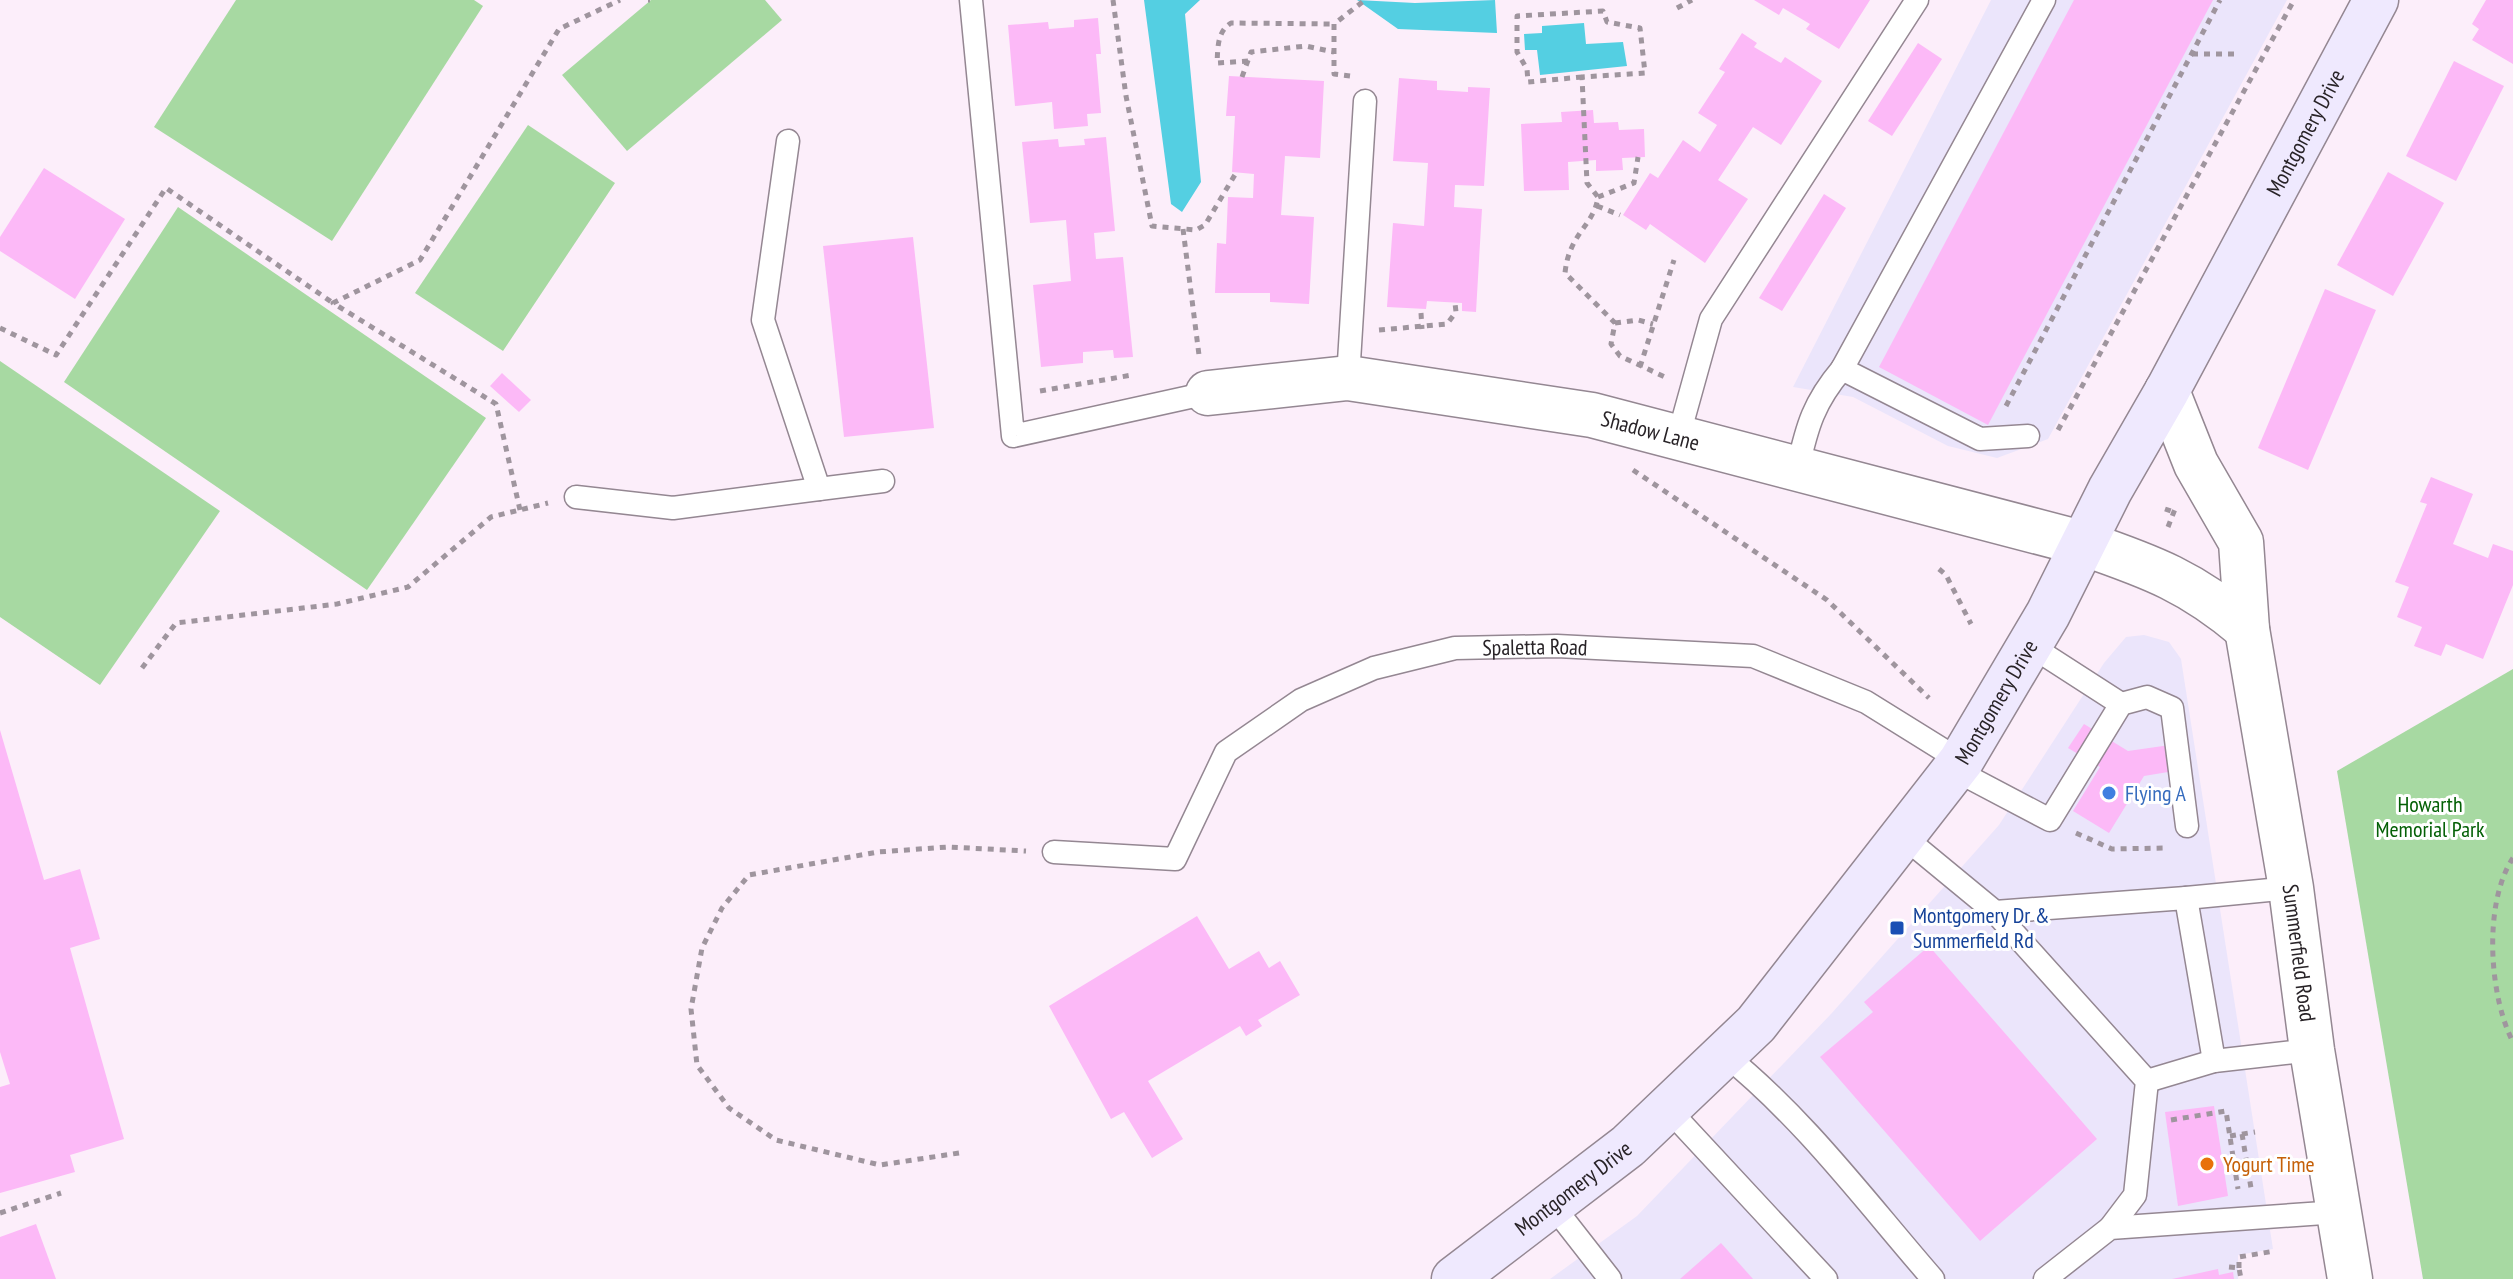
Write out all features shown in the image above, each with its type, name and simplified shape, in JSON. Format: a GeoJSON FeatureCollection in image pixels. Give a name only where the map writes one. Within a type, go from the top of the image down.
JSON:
{"type":"FeatureCollection","features":[{"type":"Feature","properties":{"kind":"main road","name":"Montgomery Drive"},"geometry":{"type":"LineString","coordinates":[[1473,1274],[1628,1146],[1756,1024],[1958,766],[2031,646],[2110,490],[2167,391],[2376,0]]}},
{"type":"Feature","properties":{"kind":"street","name":"Shadow Lane"},"geometry":{"type":"LineString","coordinates":[[1208,393],[1348,378],[1592,415],[2085,544]]}},
{"type":"Feature","properties":{"kind":"street","name":"Summerfield Road"},"geometry":{"type":"LineString","coordinates":[[2167,391],[2196,464],[2241,542],[2247,629],[2291,888],[2312,1050],[2350,1279]]}},
{"type":"Feature","properties":{"kind":"street"},"geometry":{"type":"LineString","coordinates":[[2085,544],[2178,579],[2209,596],[2247,629]]}},
{"type":"Feature","properties":{"kind":"lane"},"geometry":{"type":"LineString","coordinates":[[971,0],[1013,436],[1208,393]]}},
{"type":"Feature","properties":{"kind":"lane"},"geometry":{"type":"LineString","coordinates":[[1678,438],[1711,319],[1917,0]]}},
{"type":"Feature","properties":{"kind":"lane"},"geometry":{"type":"LineString","coordinates":[[1798,467],[1808,422],[1821,394],[1842,369],[2044,0]]}},
{"type":"Feature","properties":{"kind":"lane"},"geometry":{"type":"LineString","coordinates":[[1348,378],[1365,101]]}},
{"type":"Feature","properties":{"kind":"lane"},"geometry":{"type":"LineString","coordinates":[[788,141],[763,320],[819,489]]}},
{"type":"Feature","properties":{"kind":"lane"},"geometry":{"type":"LineString","coordinates":[[1842,369],[1980,439],[2028,436]]}},
{"type":"Feature","properties":{"kind":"lane"},"geometry":{"type":"LineString","coordinates":[[576,497],[673,508],[883,481]]}},
{"type":"Feature","properties":{"kind":"lane","name":"Spaletta Road"},"geometry":{"type":"LineString","coordinates":[[1054,852],[1175,859],[1226,752],[1301,700],[1374,668],[1455,648],[1557,646],[1753,656],[1866,702],[1958,766],[2050,820]]}},
{"type":"Feature","properties":{"kind":"lane"},"geometry":{"type":"LineString","coordinates":[[2031,646],[2121,704]]}},
{"type":"Feature","properties":{"kind":"lane"},"geometry":{"type":"LineString","coordinates":[[2050,820],[2121,704],[2147,697],[2172,708],[2187,826]]}},
{"type":"Feature","properties":{"kind":"lane"},"geometry":{"type":"LineString","coordinates":[[1904,837],[1995,912],[2147,1081],[2135,1195],[2110,1228],[2045,1279]]}},
{"type":"Feature","properties":{"kind":"lane"},"geometry":{"type":"LineString","coordinates":[[1995,912],[2291,888]]}},
{"type":"Feature","properties":{"kind":"lane"},"geometry":{"type":"LineString","coordinates":[[2186,898],[2214,1061]]}},
{"type":"Feature","properties":{"kind":"lane"},"geometry":{"type":"LineString","coordinates":[[2147,1081],[2214,1061],[2312,1050]]}},
{"type":"Feature","properties":{"kind":"lane"},"geometry":{"type":"LineString","coordinates":[[1724,1054],[1761,1084],[1798,1123],[1933,1279]]}},
{"type":"Feature","properties":{"kind":"lane"},"geometry":{"type":"LineString","coordinates":[[1668,1109],[1826,1279]]}},
{"type":"Feature","properties":{"kind":"lane"},"geometry":{"type":"LineString","coordinates":[[1553,1206],[1610,1279]]}},
{"type":"Feature","properties":{"kind":"lane"},"geometry":{"type":"LineString","coordinates":[[2110,1228],[2338,1212]]}},
{"type":"Feature","properties":{"kind":"path"},"geometry":{"type":"LineString","coordinates":[[333,303],[420,260],[559,29],[620,0]]}},
{"type":"Feature","properties":{"kind":"path"},"geometry":{"type":"LineString","coordinates":[[1113,0],[1126,96],[1152,226],[1196,230],[1205,225],[1236,173]]}},
{"type":"Feature","properties":{"kind":"path"},"geometry":{"type":"LineString","coordinates":[[1248,61],[1217,63],[1218,41],[1223,28],[1231,23],[1334,24],[1365,0]]}},
{"type":"Feature","properties":{"kind":"path"},"geometry":{"type":"LineString","coordinates":[[1677,8],[1692,0]]}},
{"type":"Feature","properties":{"kind":"path"},"geometry":{"type":"LineString","coordinates":[[1988,439],[2220,0]]}},
{"type":"Feature","properties":{"kind":"path"},"geometry":{"type":"LineString","coordinates":[[2051,441],[2294,0]]}},
{"type":"Feature","properties":{"kind":"path"},"geometry":{"type":"LineString","coordinates":[[1603,11],[1607,22],[1640,28],[1645,73],[1582,77],[1528,82],[1527,69],[1517,52],[1517,16],[1603,11]]}},
{"type":"Feature","properties":{"kind":"path"},"geometry":{"type":"LineString","coordinates":[[1334,24],[1334,74],[1368,78],[1365,101]]}},
{"type":"Feature","properties":{"kind":"path"},"geometry":{"type":"LineString","coordinates":[[1242,77],[1251,52],[1306,46],[1334,52]]}},
{"type":"Feature","properties":{"kind":"path"},"geometry":{"type":"LineString","coordinates":[[2192,54],[2237,54]]}},
{"type":"Feature","properties":{"kind":"path"},"geometry":{"type":"LineString","coordinates":[[1582,77],[1587,183],[1598,197],[1597,206],[1567,251],[1565,273],[1615,323]]}},
{"type":"Feature","properties":{"kind":"path"},"geometry":{"type":"LineString","coordinates":[[1598,197],[1634,183],[1638,157]]}},
{"type":"Feature","properties":{"kind":"path"},"geometry":{"type":"LineString","coordinates":[[0,328],[56,355],[166,188],[333,303],[496,404],[520,510]]}},
{"type":"Feature","properties":{"kind":"path"},"geometry":{"type":"LineString","coordinates":[[1597,206],[1620,215]]}},
{"type":"Feature","properties":{"kind":"path"},"geometry":{"type":"LineString","coordinates":[[1640,367],[1674,260]]}},
{"type":"Feature","properties":{"kind":"path"},"geometry":{"type":"LineString","coordinates":[[1351,328],[1422,329],[1447,324],[1456,312],[1455,303]]}},
{"type":"Feature","properties":{"kind":"path"},"geometry":{"type":"LineString","coordinates":[[1421,313],[1422,329]]}},
{"type":"Feature","properties":{"kind":"path"},"geometry":{"type":"LineString","coordinates":[[1615,323],[1638,320],[1653,324]]}},
{"type":"Feature","properties":{"kind":"path"},"geometry":{"type":"LineString","coordinates":[[1615,323],[1611,344],[1620,356],[1640,367],[1693,385]]}},
{"type":"Feature","properties":{"kind":"path"},"geometry":{"type":"LineString","coordinates":[[1009,396],[1142,374]]}},
{"type":"Feature","properties":{"kind":"path"},"geometry":{"type":"LineString","coordinates":[[1623,460],[1827,600],[1929,698]]}},
{"type":"Feature","properties":{"kind":"path"},"geometry":{"type":"LineString","coordinates":[[142,668],[176,623],[337,604],[408,587],[491,517],[576,497]]}},
{"type":"Feature","properties":{"kind":"path"},"geometry":{"type":"LineString","coordinates":[[2165,509],[2174,512]]}},
{"type":"Feature","properties":{"kind":"path"},"geometry":{"type":"LineString","coordinates":[[1939,569],[1946,575],[1971,624]]}},
{"type":"Feature","properties":{"kind":"path"},"geometry":{"type":"LineString","coordinates":[[2050,820],[2112,849],[2172,847]]}},
{"type":"Feature","properties":{"kind":"path"},"geometry":{"type":"LineString","coordinates":[[959,1153],[880,1165],[776,1140],[729,1108],[697,1065],[691,1009],[702,948],[722,908],[749,875],[878,852],[934,848],[1054,852]]}},
{"type":"Feature","properties":{"kind":"path"},"geometry":{"type":"LineString","coordinates":[[2513,858],[2497,905],[2491,947],[2503,1023],[2513,1042]]}},
{"type":"Feature","properties":{"kind":"path"},"geometry":{"type":"LineString","coordinates":[[2166,1120],[2226,1111],[2238,1191],[2252,1190],[2242,1134]]}},
{"type":"Feature","properties":{"kind":"path"},"geometry":{"type":"LineString","coordinates":[[2230,1136],[2255,1132]]}},
{"type":"Feature","properties":{"kind":"path"},"geometry":{"type":"LineString","coordinates":[[0,1213],[61,1193]]}},
{"type":"Feature","properties":{"kind":"path"},"geometry":{"type":"LineString","coordinates":[[2241,1279],[2239,1257],[2275,1251]]}},
{"type":"Feature","properties":{"kind":"path"},"geometry":{"type":"LineString","coordinates":[[2229,1267],[2239,1268]]}},
{"type":"Feature","properties":{"kind":"shaded area"},"geometry":{"type":"Polygon","coordinates":[[[1991,0],[2287,0],[2048,439],[1997,458],[1948,446],[1853,397],[1793,387],[1991,0]]]}},
{"type":"Feature","properties":{"kind":"shaded area"},"geometry":{"type":"Polygon","coordinates":[[[2144,635],[2169,642],[2181,659],[2273,1249],[2238,1255],[2238,1279],[1550,1279],[1637,1216],[1831,1014],[1999,825],[2104,663],[2126,637],[2144,635]]]}},
{"type":"Feature","properties":{"kind":"green space"},"geometry":{"type":"Polygon","coordinates":[[[236,0],[474,0],[483,6],[332,241],[154,127],[236,0]]]}},
{"type":"Feature","properties":{"kind":"green space"},"geometry":{"type":"Polygon","coordinates":[[[651,0],[765,0],[782,20],[627,151],[562,75],[651,0]]]}},
{"type":"Feature","properties":{"kind":"green space"},"geometry":{"type":"Polygon","coordinates":[[[528,125],[615,183],[503,351],[415,293],[528,125]]]}},
{"type":"Feature","properties":{"kind":"green space"},"geometry":{"type":"Polygon","coordinates":[[[178,207],[486,418],[367,590],[64,382],[178,207]]]}},
{"type":"Feature","properties":{"kind":"green space"},"geometry":{"type":"Polygon","coordinates":[[[0,361],[220,511],[100,685],[0,617],[0,361]]]}},
{"type":"Feature","properties":{"kind":"green space","name":"Howarth Memorial Park"},"geometry":{"type":"Polygon","coordinates":[[[2513,669],[2513,1279],[2423,1279],[2337,771],[2513,669]]]}},
{"type":"Feature","properties":{"kind":"water"},"geometry":{"type":"Polygon","coordinates":[[[1144,0],[1200,0],[1185,14],[1201,182],[1182,212],[1171,204],[1144,0]]]}},
{"type":"Feature","properties":{"kind":"water"},"geometry":{"type":"Polygon","coordinates":[[[1357,0],[1415,3],[1495,0],[1497,33],[1398,29],[1357,0]]]}},
{"type":"Feature","properties":{"kind":"water"},"geometry":{"type":"Polygon","coordinates":[[[1584,23],[1586,44],[1623,42],[1627,66],[1540,75],[1537,50],[1525,50],[1524,34],[1542,33],[1542,26],[1584,23]]]}},
{"type":"Feature","properties":{"kind":"building"},"geometry":{"type":"Polygon","coordinates":[[[1754,0],[1870,0],[1839,49],[1806,29],[1810,24],[1783,8],[1779,15],[1754,0]]]}},
{"type":"Feature","properties":{"kind":"building"},"geometry":{"type":"Polygon","coordinates":[[[2074,0],[2213,0],[1988,425],[1879,367],[2074,0]]]}},
{"type":"Feature","properties":{"kind":"building"},"geometry":{"type":"Polygon","coordinates":[[[2486,0],[2513,0],[2513,64],[2472,40],[2479,29],[2472,24],[2486,0]]]}},
{"type":"Feature","properties":{"kind":"building"},"geometry":{"type":"Polygon","coordinates":[[[1098,18],[1101,54],[1096,54],[1101,113],[1087,114],[1088,126],[1054,129],[1052,102],[1015,106],[1008,25],[1048,22],[1049,29],[1074,27],[1074,20],[1098,18]]]}},
{"type":"Feature","properties":{"kind":"building"},"geometry":{"type":"Polygon","coordinates":[[[1742,33],[1757,43],[1754,47],[1781,63],[1785,57],[1822,81],[1781,145],[1753,127],[1718,180],[1748,199],[1705,263],[1650,224],[1646,230],[1623,215],[1650,173],[1658,178],[1683,140],[1700,152],[1717,125],[1698,113],[1725,72],[1719,69],[1742,33]]]}},
{"type":"Feature","properties":{"kind":"building"},"geometry":{"type":"Polygon","coordinates":[[[1918,43],[1942,59],[1892,136],[1868,121],[1918,43]]]}},
{"type":"Feature","properties":{"kind":"building"},"geometry":{"type":"Polygon","coordinates":[[[2454,61],[2504,86],[2456,181],[2406,156],[2454,61]]]}},
{"type":"Feature","properties":{"kind":"building"},"geometry":{"type":"Polygon","coordinates":[[[1229,76],[1324,81],[1320,158],[1285,156],[1281,215],[1314,217],[1309,304],[1270,302],[1270,293],[1215,293],[1217,243],[1226,244],[1228,197],[1253,198],[1254,174],[1232,172],[1235,116],[1226,116],[1229,76]]]}},
{"type":"Feature","properties":{"kind":"building"},"geometry":{"type":"Polygon","coordinates":[[[1399,78],[1437,81],[1437,90],[1468,92],[1468,87],[1490,88],[1484,186],[1455,185],[1454,207],[1482,209],[1476,312],[1462,311],[1462,303],[1427,301],[1426,309],[1387,307],[1393,223],[1424,226],[1428,163],[1393,161],[1399,78]]]}},
{"type":"Feature","properties":{"kind":"building"},"geometry":{"type":"Polygon","coordinates":[[[1593,110],[1594,123],[1618,122],[1619,130],[1644,129],[1645,157],[1622,158],[1623,170],[1596,171],[1596,160],[1568,162],[1569,190],[1524,191],[1521,124],[1562,122],[1561,112],[1593,110]]]}},
{"type":"Feature","properties":{"kind":"building"},"geometry":{"type":"Polygon","coordinates":[[[1106,137],[1115,231],[1094,233],[1096,259],[1123,257],[1133,357],[1114,358],[1113,350],[1083,352],[1083,363],[1041,367],[1033,285],[1071,281],[1066,220],[1030,223],[1022,142],[1058,139],[1059,147],[1085,145],[1084,139],[1106,137]]]}},
{"type":"Feature","properties":{"kind":"building"},"geometry":{"type":"Polygon","coordinates":[[[44,168],[125,219],[75,299],[0,251],[0,237],[44,168]]]}},
{"type":"Feature","properties":{"kind":"building"},"geometry":{"type":"Polygon","coordinates":[[[2388,172],[2444,203],[2393,296],[2337,265],[2388,172]]]}},
{"type":"Feature","properties":{"kind":"building"},"geometry":{"type":"Polygon","coordinates":[[[1824,194],[1846,208],[1782,311],[1759,298],[1824,194]]]}},
{"type":"Feature","properties":{"kind":"building"},"geometry":{"type":"Polygon","coordinates":[[[913,237],[934,428],[844,437],[823,246],[913,237]]]}},
{"type":"Feature","properties":{"kind":"building"},"geometry":{"type":"Polygon","coordinates":[[[2325,289],[2376,310],[2308,470],[2258,448],[2325,289]]]}},
{"type":"Feature","properties":{"kind":"building"},"geometry":{"type":"Polygon","coordinates":[[[502,373],[531,400],[519,412],[490,386],[502,373]]]}},
{"type":"Feature","properties":{"kind":"building"},"geometry":{"type":"Polygon","coordinates":[[[2431,477],[2473,494],[2453,544],[2488,558],[2493,544],[2513,551],[2513,585],[2483,659],[2446,644],[2441,656],[2414,646],[2422,627],[2397,617],[2409,587],[2395,582],[2427,504],[2420,502],[2431,477]]]}},
{"type":"Feature","properties":{"kind":"building","name":"Flying A"},"geometry":{"type":"Polygon","coordinates":[[[2084,724],[2128,751],[2170,745],[2174,771],[2144,776],[2109,833],[2073,811],[2100,767],[2068,748],[2084,724]]]}},
{"type":"Feature","properties":{"kind":"building"},"geometry":{"type":"Polygon","coordinates":[[[0,730],[44,880],[80,869],[100,939],[70,948],[124,1139],[70,1155],[75,1172],[0,1193],[0,1087],[10,1084],[0,1052],[0,730]]]}},
{"type":"Feature","properties":{"kind":"building"},"geometry":{"type":"Polygon","coordinates":[[[1197,916],[1229,969],[1259,951],[1269,968],[1280,961],[1300,995],[1258,1020],[1262,1026],[1246,1036],[1240,1026],[1148,1081],[1183,1139],[1152,1158],[1124,1112],[1111,1119],[1049,1006],[1197,916]]]}},
{"type":"Feature","properties":{"kind":"building"},"geometry":{"type":"Polygon","coordinates":[[[1929,946],[2097,1139],[1980,1241],[1820,1057],[1873,1012],[1864,1002],[1929,946]]]}},
{"type":"Feature","properties":{"kind":"building"},"geometry":{"type":"Polygon","coordinates":[[[2214,1106],[2228,1196],[2178,1206],[2165,1112],[2214,1106]]]}},
{"type":"Feature","properties":{"kind":"building"},"geometry":{"type":"Polygon","coordinates":[[[36,1224],[56,1279],[0,1279],[0,1237],[36,1224]]]}},
{"type":"Feature","properties":{"kind":"building"},"geometry":{"type":"Polygon","coordinates":[[[1721,1243],[1753,1279],[1680,1279],[1721,1243]]]}},
{"type":"Feature","properties":{"kind":"building"},"geometry":{"type":"Polygon","coordinates":[[[2218,1269],[2219,1275],[2233,1272],[2234,1279],[2172,1279],[2218,1269]]]}},
{"type":"Feature","properties":{"kind":"place","name":"Flying A"},"geometry":{"type":"Point","coordinates":[2109,793]}},
{"type":"Feature","properties":{"kind":"place","name":"Montgomery Dr & Summerfield Rd"},"geometry":{"type":"Point","coordinates":[1897,928]}},
{"type":"Feature","properties":{"kind":"place","name":"Yogurt Time"},"geometry":{"type":"Point","coordinates":[2207,1164]}}]}
